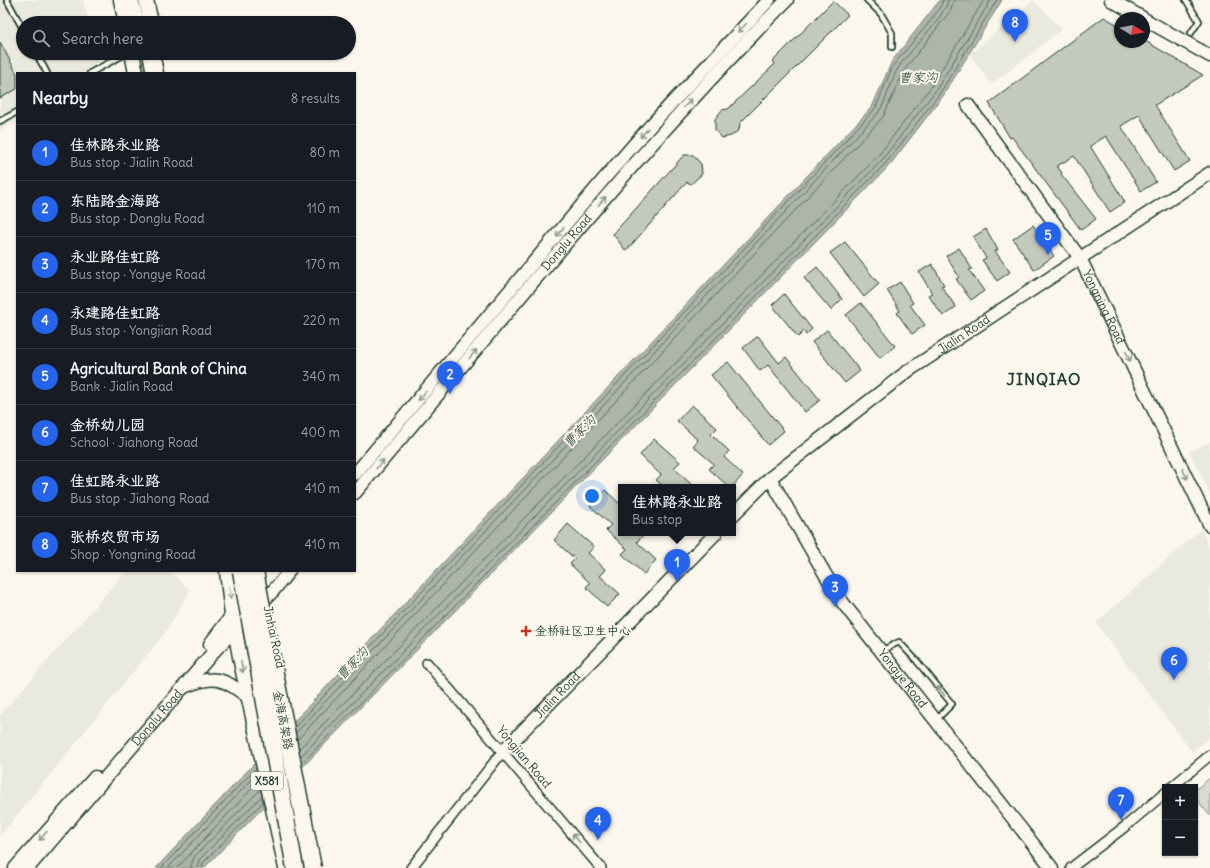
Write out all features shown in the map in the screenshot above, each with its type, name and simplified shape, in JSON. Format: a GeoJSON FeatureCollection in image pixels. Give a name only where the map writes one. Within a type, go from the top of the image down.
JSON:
{"type":"FeatureCollection","features":[{"type":"Feature","properties":{"kind":"highway"},"geometry":{"type":"LineString","coordinates":[[130,0],[134,16]]}},
{"type":"Feature","properties":{"kind":"highway"},"geometry":{"type":"LineString","coordinates":[[139,0],[143,16]]}},
{"type":"Feature","properties":{"kind":"highway"},"geometry":{"type":"LineString","coordinates":[[143,60],[146,72]]}},
{"type":"Feature","properties":{"kind":"highway"},"geometry":{"type":"LineString","coordinates":[[152,60],[155,72]]}},
{"type":"Feature","properties":{"kind":"highway"},"geometry":{"type":"LineString","coordinates":[[240,572],[273,787],[290,868]]}},
{"type":"Feature","properties":{"kind":"highway","name":"金海高架路"},"geometry":{"type":"LineString","coordinates":[[240,572],[295,868]]}},
{"type":"Feature","properties":{"kind":"highway","name":"金海高架路"},"geometry":{"type":"LineString","coordinates":[[259,575],[312,868]]}},
{"type":"Feature","properties":{"kind":"main road"},"geometry":{"type":"LineString","coordinates":[[121,0],[124,16]]}},
{"type":"Feature","properties":{"kind":"main road"},"geometry":{"type":"LineString","coordinates":[[146,0],[149,16]]}},
{"type":"Feature","properties":{"kind":"main road","name":"Donglu Road"},"geometry":{"type":"LineString","coordinates":[[356,473],[633,147],[712,60],[770,0]]}},
{"type":"Feature","properties":{"kind":"main road","name":"Donglu Road"},"geometry":{"type":"LineString","coordinates":[[356,492],[637,160],[721,68],[787,0]]}},
{"type":"Feature","properties":{"kind":"main road"},"geometry":{"type":"LineString","coordinates":[[1111,0],[1132,12]]}},
{"type":"Feature","properties":{"kind":"main road"},"geometry":{"type":"LineString","coordinates":[[1150,22],[1210,56]]}},
{"type":"Feature","properties":{"kind":"main road"},"geometry":{"type":"LineString","coordinates":[[133,60],[136,72]]}},
{"type":"Feature","properties":{"kind":"main road"},"geometry":{"type":"LineString","coordinates":[[159,60],[161,72]]}},
{"type":"Feature","properties":{"kind":"main road","name":"Yongning Road"},"geometry":{"type":"LineString","coordinates":[[968,105],[1080,258],[1210,526]]}},
{"type":"Feature","properties":{"kind":"main road","name":"Jialin Road"},"geometry":{"type":"LineString","coordinates":[[736,512],[770,478],[908,371],[1210,173]]}},
{"type":"Feature","properties":{"kind":"main road","name":"Yongye Road"},"geometry":{"type":"LineString","coordinates":[[770,478],[837,594],[1052,868]]}},
{"type":"Feature","properties":{"kind":"main road","name":"Jialin Road"},"geometry":{"type":"LineString","coordinates":[[503,751],[713,536]]}},
{"type":"Feature","properties":{"kind":"main road","name":"X581"},"geometry":{"type":"LineString","coordinates":[[227,572],[234,622],[249,698],[286,868]]}},
{"type":"Feature","properties":{"kind":"main road","name":"Donglu Road"},"geometry":{"type":"LineString","coordinates":[[28,868],[218,646],[234,622],[259,575],[270,572]]}},
{"type":"Feature","properties":{"kind":"main road","name":"Donglu Road"},"geometry":{"type":"LineString","coordinates":[[15,868],[223,628],[234,622],[266,598],[288,572]]}},
{"type":"Feature","properties":{"kind":"main road","name":"Jinhai Road"},"geometry":{"type":"LineString","coordinates":[[259,575],[266,598],[320,868]]}},
{"type":"Feature","properties":{"kind":"main road"},"geometry":{"type":"LineString","coordinates":[[181,688],[200,680],[215,680],[230,684],[249,698]]}},
{"type":"Feature","properties":{"kind":"street","name":"Yongjian Road"},"geometry":{"type":"LineString","coordinates":[[427,663],[601,868]]}},
{"type":"Feature","properties":{"kind":"street","name":"Jialin Road"},"geometry":{"type":"LineString","coordinates":[[411,868],[503,751]]}},
{"type":"Feature","properties":{"kind":"street"},"geometry":{"type":"LineString","coordinates":[[1176,784],[1210,755]]}},
{"type":"Feature","properties":{"kind":"street"},"geometry":{"type":"LineString","coordinates":[[1071,868],[1127,825],[1162,796]]}},
{"type":"Feature","properties":{"kind":"lane"},"geometry":{"type":"LineString","coordinates":[[7,0],[16,16]]}},
{"type":"Feature","properties":{"kind":"lane"},"geometry":{"type":"LineString","coordinates":[[867,0],[881,14],[892,33],[892,47]]}},
{"type":"Feature","properties":{"kind":"lane"},"geometry":{"type":"LineString","coordinates":[[1186,0],[1199,21],[1191,33]]}},
{"type":"Feature","properties":{"kind":"lane"},"geometry":{"type":"LineString","coordinates":[[40,60],[46,72]]}},
{"type":"Feature","properties":{"kind":"lane"},"geometry":{"type":"LineString","coordinates":[[92,72],[113,60]]}},
{"type":"Feature","properties":{"kind":"lane"},"geometry":{"type":"LineString","coordinates":[[0,122],[16,113]]}},
{"type":"Feature","properties":{"kind":"lane"},"geometry":{"type":"LineString","coordinates":[[881,651],[899,642],[916,660],[952,704],[936,720]]}},
{"type":"Feature","properties":{"kind":"shaded area"},"geometry":{"type":"Polygon","coordinates":[[[0,0],[83,0],[87,16],[16,16],[16,60],[99,60],[102,72],[16,72],[16,122],[0,130],[0,0]]]}},
{"type":"Feature","properties":{"kind":"shaded area"},"geometry":{"type":"Polygon","coordinates":[[[1033,0],[1062,29],[991,85],[970,54],[1033,0]]]}},
{"type":"Feature","properties":{"kind":"shaded area"},"geometry":{"type":"Polygon","coordinates":[[[1210,442],[1210,493],[1189,451],[1210,442]]]}},
{"type":"Feature","properties":{"kind":"shaded area"},"geometry":{"type":"Polygon","coordinates":[[[1201,529],[1210,550],[1210,737],[1192,752],[1096,623],[1201,529]]]}},
{"type":"Feature","properties":{"kind":"shaded area"},"geometry":{"type":"Polygon","coordinates":[[[125,572],[171,572],[190,590],[165,633],[0,836],[0,715],[125,572]]]}},
{"type":"Feature","properties":{"kind":"shaded area"},"geometry":{"type":"Polygon","coordinates":[[[1210,778],[1210,816],[1198,801],[1198,788],[1210,778]]]}},
{"type":"Feature","properties":{"kind":"water","name":"曹家沟"},"geometry":{"type":"Polygon","coordinates":[[[940,0],[1002,0],[943,96],[889,166],[204,868],[156,868],[872,107],[892,61],[940,0]]]}},
{"type":"Feature","properties":{"kind":"building"},"geometry":{"type":"Polygon","coordinates":[[[833,1],[848,15],[740,123],[739,130],[731,136],[722,138],[715,130],[715,119],[722,110],[728,109],[775,64],[773,61],[833,1]]]}},
{"type":"Feature","properties":{"kind":"building"},"geometry":{"type":"Polygon","coordinates":[[[1104,17],[1114,23],[1114,48],[1150,48],[1150,44],[1203,75],[1155,105],[1190,161],[1174,171],[1139,115],[1121,126],[1156,182],[1141,191],[1106,136],[1090,146],[1125,202],[1110,212],[1074,156],[1057,166],[1062,173],[1061,174],[1096,219],[1081,230],[1012,137],[1010,138],[989,103],[1104,17]]]}},
{"type":"Feature","properties":{"kind":"building"},"geometry":{"type":"Polygon","coordinates":[[[0,42],[16,72],[16,90],[0,98],[0,42]]]}},
{"type":"Feature","properties":{"kind":"building"},"geometry":{"type":"Polygon","coordinates":[[[684,155],[693,155],[701,164],[702,174],[691,184],[687,182],[626,251],[613,234],[684,155]]]}},
{"type":"Feature","properties":{"kind":"building"},"geometry":{"type":"Polygon","coordinates":[[[1033,225],[1054,256],[1034,270],[1013,239],[1033,225]]]}},
{"type":"Feature","properties":{"kind":"building"},"geometry":{"type":"Polygon","coordinates":[[[986,229],[998,250],[995,251],[1010,272],[997,281],[982,260],[986,258],[973,237],[986,229]]]}},
{"type":"Feature","properties":{"kind":"building"},"geometry":{"type":"Polygon","coordinates":[[[845,242],[879,284],[864,297],[830,253],[845,242]]]}},
{"type":"Feature","properties":{"kind":"building"},"geometry":{"type":"Polygon","coordinates":[[[959,248],[972,269],[969,270],[984,291],[971,300],[956,279],[959,277],[946,256],[959,248]]]}},
{"type":"Feature","properties":{"kind":"building"},"geometry":{"type":"Polygon","coordinates":[[[932,264],[944,285],[941,286],[956,307],[943,316],[928,295],[932,293],[919,272],[932,264]]]}},
{"type":"Feature","properties":{"kind":"building"},"geometry":{"type":"Polygon","coordinates":[[[817,267],[842,299],[831,310],[804,278],[817,267]]]}},
{"type":"Feature","properties":{"kind":"building"},"geometry":{"type":"Polygon","coordinates":[[[900,282],[913,303],[910,305],[925,325],[912,334],[897,313],[900,311],[887,290],[900,282]]]}},
{"type":"Feature","properties":{"kind":"building"},"geometry":{"type":"Polygon","coordinates":[[[784,294],[812,329],[806,335],[804,331],[798,337],[772,305],[784,294]]]}},
{"type":"Feature","properties":{"kind":"building"},"geometry":{"type":"Polygon","coordinates":[[[861,303],[895,346],[880,358],[846,315],[861,303]]]}},
{"type":"Feature","properties":{"kind":"building"},"geometry":{"type":"Polygon","coordinates":[[[827,330],[860,371],[845,383],[812,342],[827,330]]]}},
{"type":"Feature","properties":{"kind":"building"},"geometry":{"type":"Polygon","coordinates":[[[758,336],[779,363],[786,357],[820,400],[805,412],[768,365],[760,371],[743,348],[758,336]]]}},
{"type":"Feature","properties":{"kind":"building"},"geometry":{"type":"Polygon","coordinates":[[[728,362],[784,431],[768,445],[711,375],[728,362]]]}},
{"type":"Feature","properties":{"kind":"building"},"geometry":{"type":"Polygon","coordinates":[[[692,405],[717,428],[711,434],[729,451],[724,457],[743,475],[735,484],[726,484],[709,469],[714,464],[693,446],[698,440],[677,421],[692,405]]]}},
{"type":"Feature","properties":{"kind":"building"},"geometry":{"type":"Polygon","coordinates":[[[654,439],[680,462],[674,468],[691,484],[661,484],[656,480],[661,475],[640,455],[654,439]]]}},
{"type":"Feature","properties":{"kind":"building"},"geometry":{"type":"Polygon","coordinates":[[[605,490],[618,502],[618,536],[642,536],[637,542],[656,560],[644,574],[622,554],[627,549],[606,530],[611,525],[590,506],[605,490]]]}},
{"type":"Feature","properties":{"kind":"building"},"geometry":{"type":"Polygon","coordinates":[[[568,524],[594,547],[588,553],[606,570],[600,576],[620,594],[607,607],[586,587],[590,583],[570,564],[575,559],[554,540],[568,524]]]}},
{"type":"Feature","properties":{"kind":"place","name":"张桥农贸市场"},"geometry":{"type":"Point","coordinates":[1015,42]}},
{"type":"Feature","properties":{"kind":"place","name":"Agricultural Bank of China"},"geometry":{"type":"Point","coordinates":[1048,255]}},
{"type":"Feature","properties":{"kind":"place","name":"东陆路金海路"},"geometry":{"type":"Point","coordinates":[450,394]}},
{"type":"Feature","properties":{"kind":"place","name":"佳林路永业路"},"geometry":{"type":"Point","coordinates":[677,582]}},
{"type":"Feature","properties":{"kind":"place","name":"永业路佳虹路"},"geometry":{"type":"Point","coordinates":[835,607]}},
{"type":"Feature","properties":{"kind":"place","name":"金桥社区卫生中心"},"geometry":{"type":"Point","coordinates":[526,631]}},
{"type":"Feature","properties":{"kind":"place","name":"金桥幼儿园"},"geometry":{"type":"Point","coordinates":[1174,680]}},
{"type":"Feature","properties":{"kind":"place","name":"佳虹路永业路"},"geometry":{"type":"Point","coordinates":[1121,820]}},
{"type":"Feature","properties":{"kind":"place","name":"永建路佳虹路"},"geometry":{"type":"Point","coordinates":[598,840]}},
{"type":"Feature","properties":{"kind":"district","name":"JINQIAO"},"geometry":{"type":"Point","coordinates":[1044,379]}}]}
